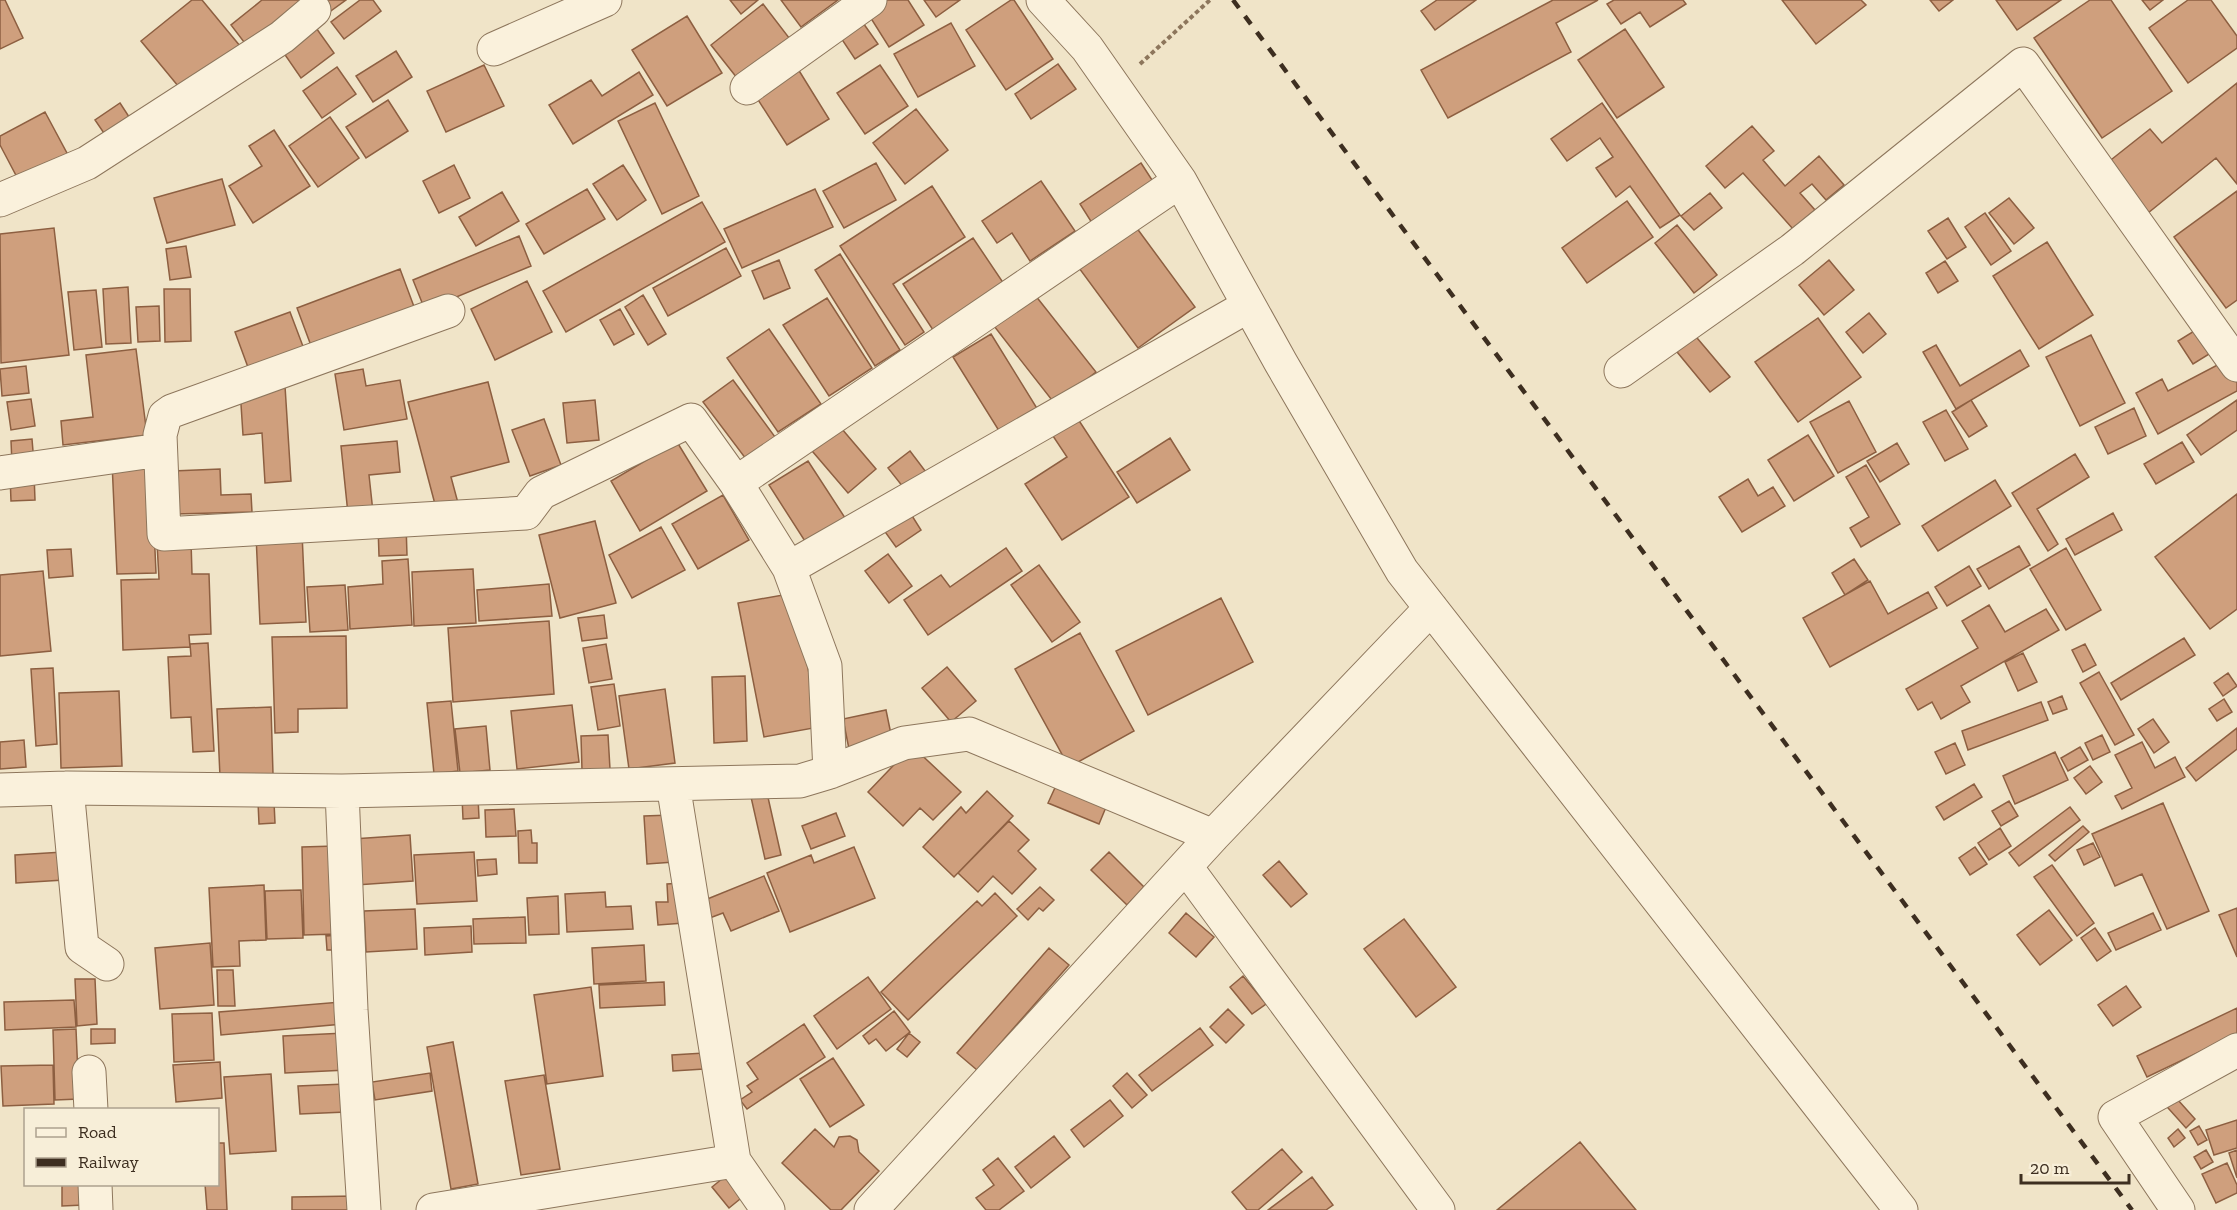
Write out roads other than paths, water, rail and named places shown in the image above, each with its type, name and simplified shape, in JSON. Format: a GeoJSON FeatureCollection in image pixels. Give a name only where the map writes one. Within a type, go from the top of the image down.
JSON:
{"type":"FeatureCollection","features":[{"type":"Feature","properties":{"kind":"street"},"geometry":{"type":"LineString","coordinates":[[494,49],[605,0]]}},
{"type":"Feature","properties":{"kind":"street"},"geometry":{"type":"LineString","coordinates":[[747,88],[870,0]]}},
{"type":"Feature","properties":{"kind":"street"},"geometry":{"type":"LineString","coordinates":[[1044,0],[1087,48],[1180,181],[1248,306],[1402,571],[1901,1210]]}},
{"type":"Feature","properties":{"kind":"street"},"geometry":{"type":"LineString","coordinates":[[0,200],[87,164],[282,37],[314,10]]}},
{"type":"Feature","properties":{"kind":"street"},"geometry":{"type":"LineString","coordinates":[[1621,372],[1792,250],[2023,64],[2237,365]]}},
{"type":"Feature","properties":{"kind":"street"},"geometry":{"type":"LineString","coordinates":[[736,483],[1180,181]]}},
{"type":"Feature","properties":{"kind":"street"},"geometry":{"type":"LineString","coordinates":[[789,567],[1248,306]]}},
{"type":"Feature","properties":{"kind":"street"},"geometry":{"type":"LineString","coordinates":[[448,310],[172,411],[165,416],[162,422],[160,450],[164,534],[526,513],[541,493],[691,420],[736,483],[789,567],[825,666],[830,772]]}},
{"type":"Feature","properties":{"kind":"street"},"geometry":{"type":"LineString","coordinates":[[0,473],[160,450]]}},
{"type":"Feature","properties":{"kind":"street"},"geometry":{"type":"LineString","coordinates":[[871,1210],[1213,836],[1431,608]]}},
{"type":"Feature","properties":{"kind":"street"},"geometry":{"type":"LineString","coordinates":[[0,790],[67,788],[342,791],[800,780],[830,772],[904,743],[969,734],[1213,836]]}},
{"type":"Feature","properties":{"kind":"street"},"geometry":{"type":"LineString","coordinates":[[673,784],[734,1161],[768,1210]]}},
{"type":"Feature","properties":{"kind":"street"},"geometry":{"type":"LineString","coordinates":[[67,788],[82,947],[106,964]]}},
{"type":"Feature","properties":{"kind":"street"},"geometry":{"type":"LineString","coordinates":[[342,791],[363,1210]]}},
{"type":"Feature","properties":{"kind":"street"},"geometry":{"type":"LineString","coordinates":[[1186,867],[1438,1210]]}},
{"type":"Feature","properties":{"kind":"street"},"geometry":{"type":"LineString","coordinates":[[2178,1210],[2115,1117],[2237,1050]]}},
{"type":"Feature","properties":{"kind":"street"},"geometry":{"type":"LineString","coordinates":[[89,1072],[91,1108]]}},
{"type":"Feature","properties":{"kind":"street"},"geometry":{"type":"LineString","coordinates":[[433,1210],[734,1161]]}},
{"type":"Feature","properties":{"kind":"street"},"geometry":{"type":"LineString","coordinates":[[94,1186],[96,1210]]}},
{"type":"Feature","properties":{"kind":"railway"},"geometry":{"type":"LineString","coordinates":[[1233,0],[2132,1210]]}}]}
